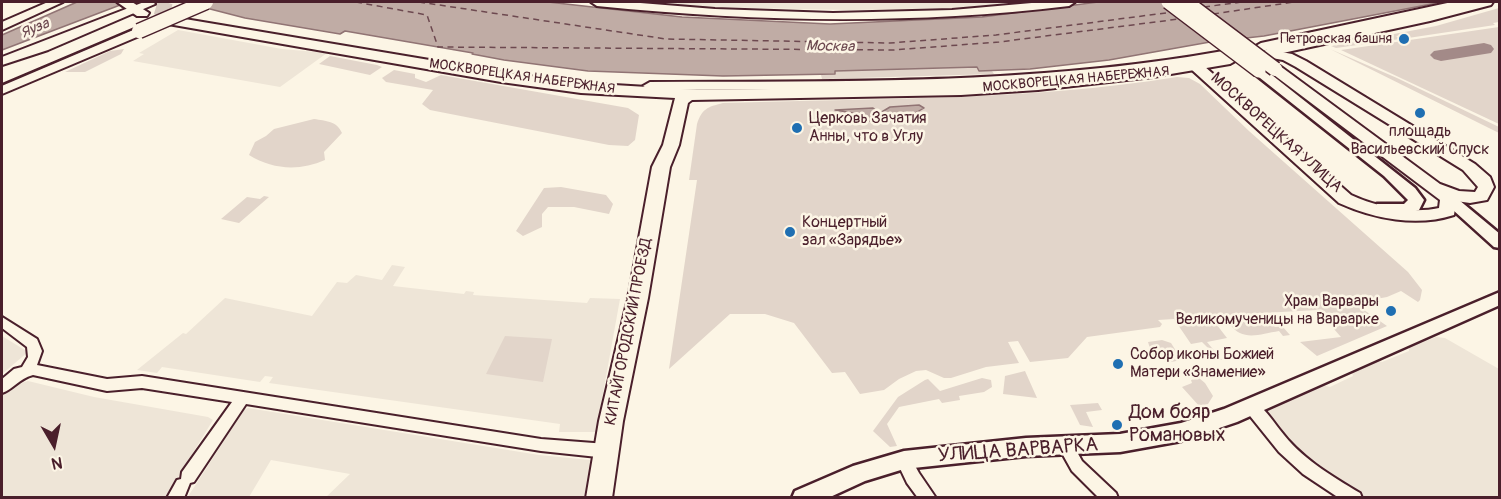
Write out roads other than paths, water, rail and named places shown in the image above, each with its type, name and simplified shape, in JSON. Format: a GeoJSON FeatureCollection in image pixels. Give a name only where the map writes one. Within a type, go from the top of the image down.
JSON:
{"type":"FeatureCollection","features":[{"type":"Feature","properties":{"kind":"main road"},"geometry":{"type":"LineString","coordinates":[[2,26],[57,2]]}},
{"type":"Feature","properties":{"kind":"main road"},"geometry":{"type":"LineString","coordinates":[[2,80],[206,2]]}},
{"type":"Feature","properties":{"kind":"main road"},"geometry":{"type":"LineString","coordinates":[[597,2],[701,12],[842,16],[956,15],[1069,2]]}},
{"type":"Feature","properties":{"kind":"main road"},"geometry":{"type":"LineString","coordinates":[[624,2],[702,9],[832,13],[953,11],[1037,2]]}},
{"type":"Feature","properties":{"kind":"main road"},"geometry":{"type":"LineString","coordinates":[[1186,2],[1269,56],[1448,198]]}},
{"type":"Feature","properties":{"kind":"main road"},"geometry":{"type":"LineString","coordinates":[[1269,56],[1465,2]]}},
{"type":"Feature","properties":{"kind":"main road"},"geometry":{"type":"LineString","coordinates":[[1269,56],[1430,18],[1486,2]]}},
{"type":"Feature","properties":{"kind":"main road"},"geometry":{"type":"LineString","coordinates":[[2,61],[43,47],[139,6]]}},
{"type":"Feature","properties":{"kind":"main road"},"geometry":{"type":"LineString","coordinates":[[2,90],[132,29],[181,13]]}},
{"type":"Feature","properties":{"kind":"main road","name":"МОСКВОРЕЦКАЯ НАБЕРЕЖНАЯ"},"geometry":{"type":"LineString","coordinates":[[181,13],[507,71],[585,81],[650,86],[878,88]]}},
{"type":"Feature","properties":{"kind":"main road","name":"МОСКВОРЕЦКАЯ НАБЕРЕЖНАЯ"},"geometry":{"type":"LineString","coordinates":[[181,13],[520,80],[581,88],[670,94],[1069,84],[1226,58]]}},
{"type":"Feature","properties":{"kind":"main road"},"geometry":{"type":"LineString","coordinates":[[1269,56],[1287,57],[1301,64],[1469,167],[1484,181],[1486,187],[1481,196],[1460,197],[1425,180]]}},
{"type":"Feature","properties":{"kind":"main road","name":"МОСКВОРЕЦКАЯ УЛИЦА"},"geometry":{"type":"LineString","coordinates":[[1198,63],[1350,202],[1376,210],[1433,216],[1448,212],[1448,198]]}},
{"type":"Feature","properties":{"kind":"main road"},"geometry":{"type":"LineString","coordinates":[[650,86],[666,89],[670,94]]}},
{"type":"Feature","properties":{"kind":"main road","name":"КИТАЙГОРОДСКИЙ ПРОЕЗД"},"geometry":{"type":"LineString","coordinates":[[661,167],[659,149],[670,94]]}},
{"type":"Feature","properties":{"kind":"main road","name":"КИТАЙГОРОДСКИЙ ПРОЕЗД"},"geometry":{"type":"LineString","coordinates":[[599,498],[661,167],[671,145],[681,101],[686,97],[698,95]]}},
{"type":"Feature","properties":{"kind":"street","name":"МОСКВОРЕЦКАЯ УЛИЦА"},"geometry":{"type":"LineString","coordinates":[[1168,2],[1403,184],[1415,198],[1414,206],[1399,210],[1365,205],[1351,199],[1198,63]]}},
{"type":"Feature","properties":{"kind":"street"},"geometry":{"type":"LineString","coordinates":[[1448,198],[1500,243]]}},
{"type":"Feature","properties":{"kind":"street","name":"УЛИЦА ВАРВАРКА"},"geometry":{"type":"LineString","coordinates":[[803,498],[861,473],[904,460],[1026,447],[1120,443],[1181,432],[1251,407],[1500,298]]}},
{"type":"Feature","properties":{"kind":"street"},"geometry":{"type":"LineString","coordinates":[[2,322],[32,343],[35,348],[36,352],[27,371]]}},
{"type":"Feature","properties":{"kind":"street"},"geometry":{"type":"LineString","coordinates":[[2,387],[14,376],[27,371],[38,371],[106,385],[142,382],[541,445],[606,451]]}},
{"type":"Feature","properties":{"kind":"street"},"geometry":{"type":"LineString","coordinates":[[182,487],[242,399]]}},
{"type":"Feature","properties":{"kind":"street"},"geometry":{"type":"LineString","coordinates":[[1251,407],[1264,419],[1285,448],[1308,468],[1354,498]]}},
{"type":"Feature","properties":{"kind":"street"},"geometry":{"type":"LineString","coordinates":[[1066,446],[1077,466],[1110,498]]}},
{"type":"Feature","properties":{"kind":"street"},"geometry":{"type":"LineString","coordinates":[[904,460],[913,478],[928,498]]}},
{"type":"Feature","properties":{"kind":"water","name":"Яуза"},"geometry":{"type":"Polygon","coordinates":[[[77,2],[128,2],[2,50],[2,35],[77,2]]]}},
{"type":"Feature","properties":{"kind":"water","name":"Москва"},"geometry":{"type":"Polygon","coordinates":[[[183,2],[548,2],[682,17],[830,24],[982,17],[1098,2],[1442,2],[1264,36],[1210,42],[1109,60],[1030,69],[979,71],[977,67],[835,71],[835,74],[723,76],[588,71],[504,60],[345,31],[340,34],[245,18],[183,2]]]}},
{"type":"Feature","properties":{"kind":"water"},"geometry":{"type":"Polygon","coordinates":[[[919,105],[924,108],[902,118],[884,122],[876,122],[864,117],[846,118],[853,113],[835,110],[873,108],[880,113],[890,107],[919,105]]]}},
{"type":"Feature","properties":{"kind":"tunnel"},"geometry":{"type":"LineString","coordinates":[[156,7],[186,16]]}},
{"type":"Feature","properties":{"kind":"tram line"},"geometry":{"type":"LineString","coordinates":[[2,85],[197,2]]}},
{"type":"Feature","properties":{"kind":"place","name":"Петровская башня"},"geometry":{"type":"Point","coordinates":[1404,39]}},
{"type":"Feature","properties":{"kind":"place","name":"площадь Васильевский Спуск"},"geometry":{"type":"Point","coordinates":[1420,113]}},
{"type":"Feature","properties":{"kind":"place","name":"Церковь Зачатия Анны, что в Углу"},"geometry":{"type":"Point","coordinates":[797,128]}},
{"type":"Feature","properties":{"kind":"place","name":"Концертный зал «Зарядье»"},"geometry":{"type":"Point","coordinates":[790,232]}},
{"type":"Feature","properties":{"kind":"place","name":"Храм Варвары Великомученицы на Варварке"},"geometry":{"type":"Point","coordinates":[1391,311]}},
{"type":"Feature","properties":{"kind":"place","name":"Собор иконы Божией Матери «Знамение»"},"geometry":{"type":"Point","coordinates":[1118,364]}},
{"type":"Feature","properties":{"kind":"place","name":"Дом бояр Романовых"},"geometry":{"type":"Point","coordinates":[1117,425]}}]}
